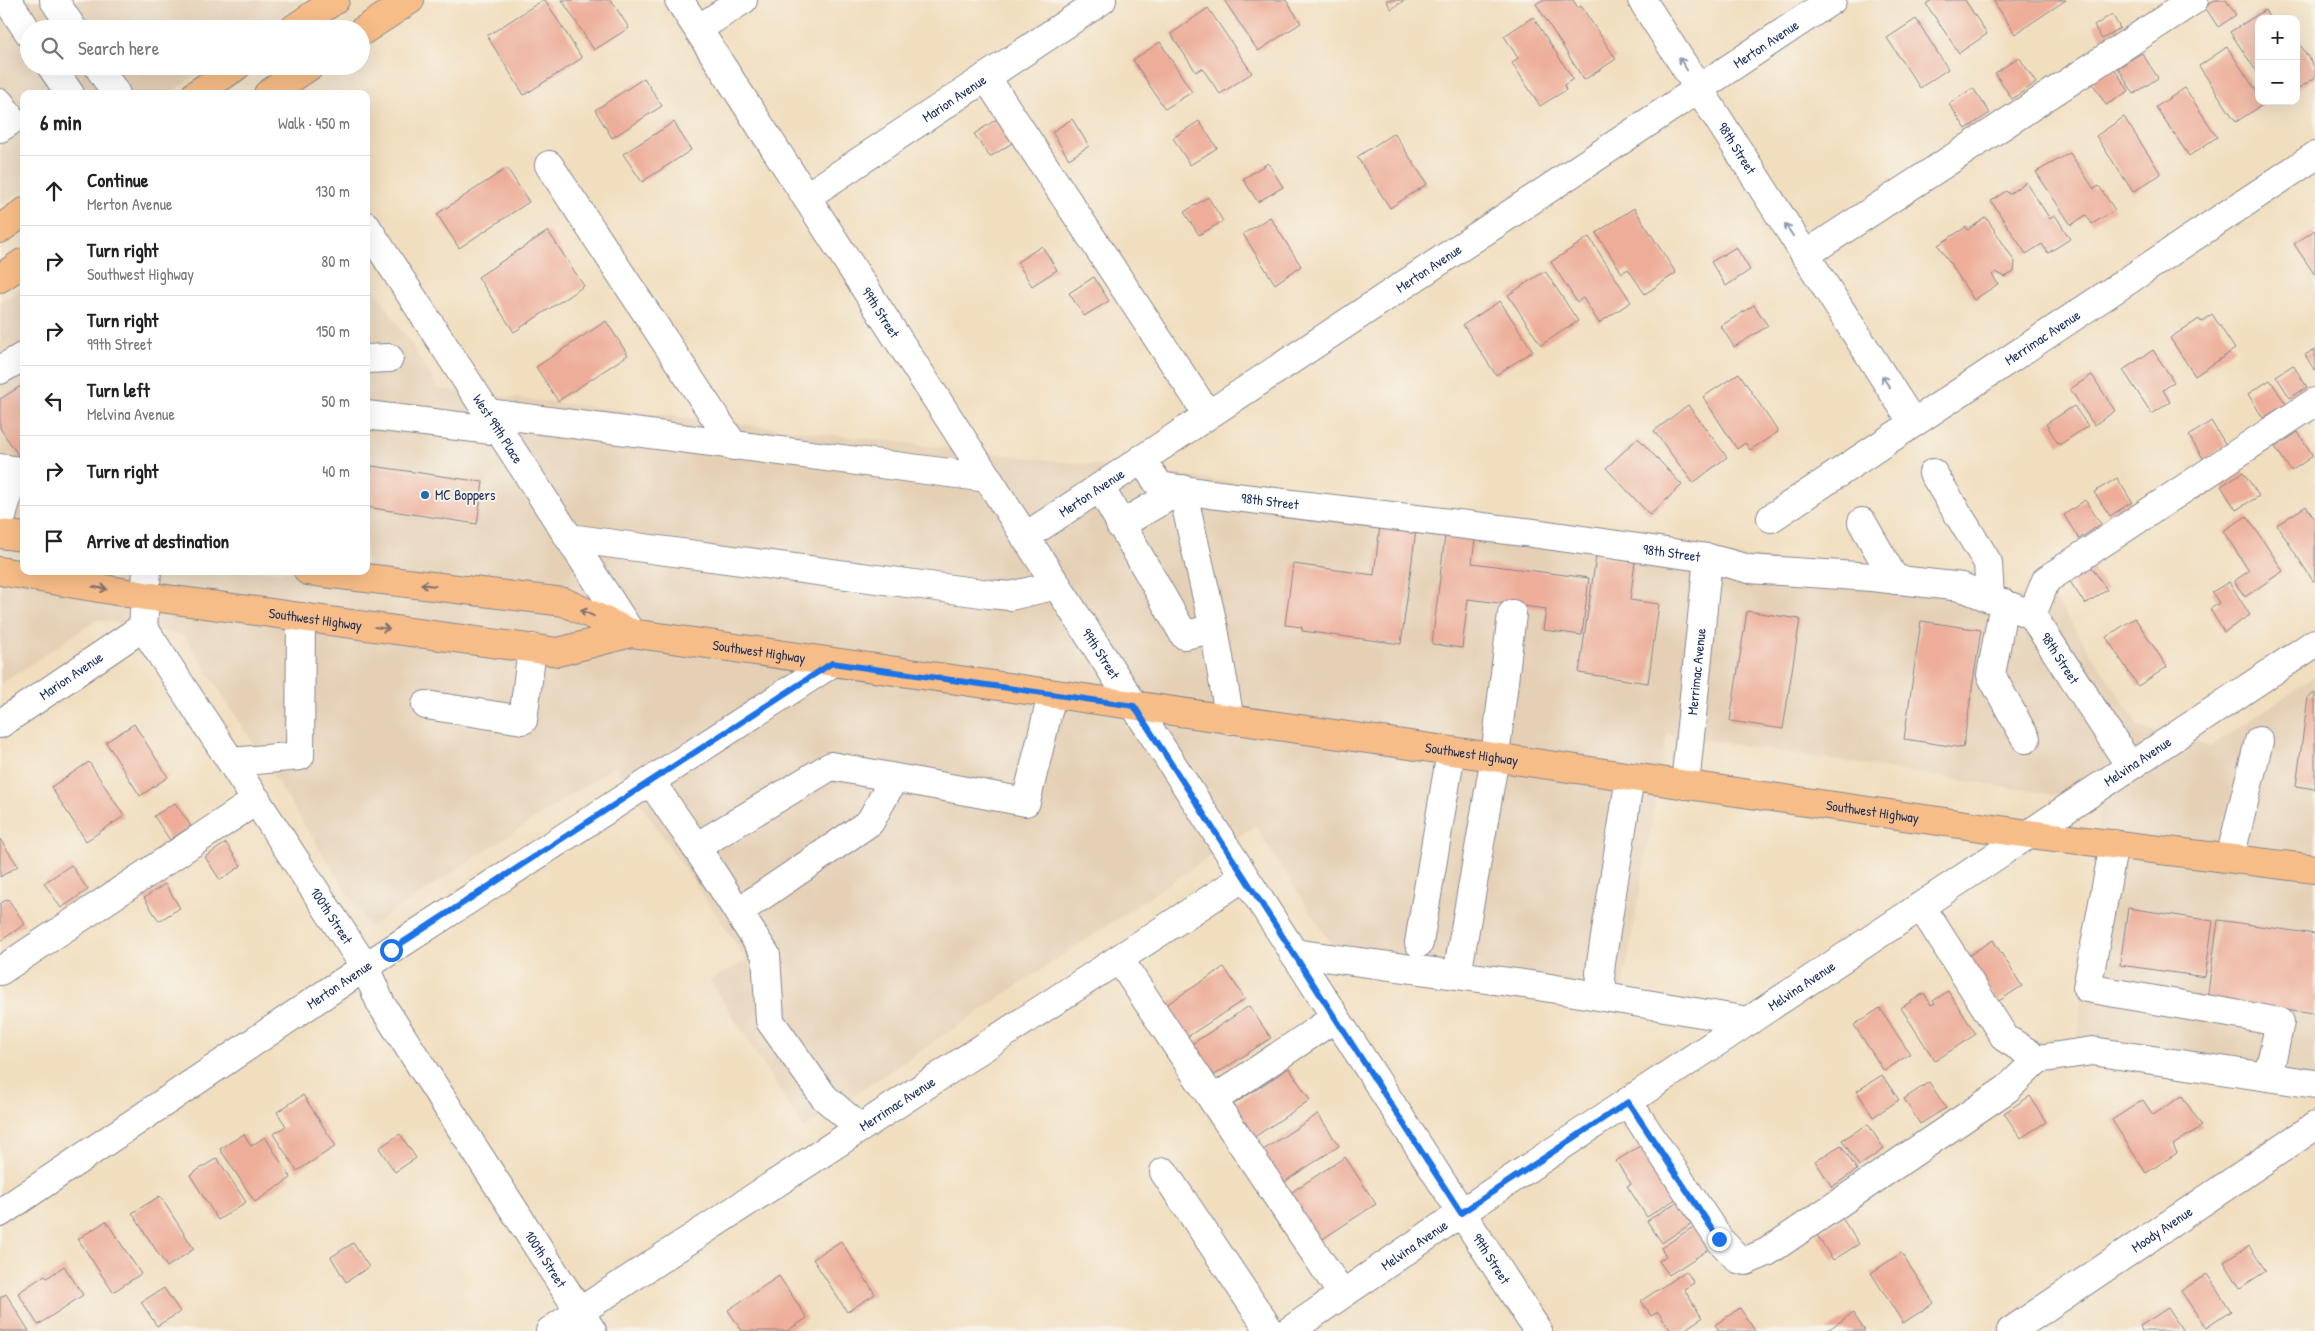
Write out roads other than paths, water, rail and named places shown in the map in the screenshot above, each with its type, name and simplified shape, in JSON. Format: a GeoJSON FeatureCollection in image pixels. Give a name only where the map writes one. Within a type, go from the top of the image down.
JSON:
{"type":"FeatureCollection","features":[{"type":"Feature","properties":{"kind":"main road"},"geometry":{"type":"LineString","coordinates":[[306,20],[336,0]]}},
{"type":"Feature","properties":{"kind":"main road"},"geometry":{"type":"LineString","coordinates":[[370,26],[405,1]]}},
{"type":"Feature","properties":{"kind":"main road"},"geometry":{"type":"LineString","coordinates":[[202,90],[224,75]]}},
{"type":"Feature","properties":{"kind":"main road"},"geometry":{"type":"LineString","coordinates":[[279,90],[298,75]]}},
{"type":"Feature","properties":{"kind":"main road"},"geometry":{"type":"LineString","coordinates":[[0,229],[20,215]]}},
{"type":"Feature","properties":{"kind":"main road"},"geometry":{"type":"LineString","coordinates":[[0,278],[20,265]]}},
{"type":"Feature","properties":{"kind":"main road"},"geometry":{"type":"LineString","coordinates":[[0,534],[20,536]]}},
{"type":"Feature","properties":{"kind":"main road","name":"Southwest Highway"},"geometry":{"type":"LineString","coordinates":[[0,571],[20,573]]}},
{"type":"Feature","properties":{"kind":"main road","name":"Southwest Highway"},"geometry":{"type":"LineString","coordinates":[[45,575],[146,584],[301,617],[558,652],[631,634]]}},
{"type":"Feature","properties":{"kind":"main road","name":"Southwest Highway"},"geometry":{"type":"LineString","coordinates":[[358,575],[564,602],[631,634],[2029,834],[2315,869]]}},
{"type":"Feature","properties":{"kind":"street"},"geometry":{"type":"LineString","coordinates":[[7,0],[20,20]]}},
{"type":"Feature","properties":{"kind":"street"},"geometry":{"type":"LineString","coordinates":[[54,0],[67,20]]}},
{"type":"Feature","properties":{"kind":"street","name":"99th Street"},"geometry":{"type":"LineString","coordinates":[[679,0],[1538,1331]]}},
{"type":"Feature","properties":{"kind":"street"},"geometry":{"type":"LineString","coordinates":[[698,29],[743,0]]}},
{"type":"Feature","properties":{"kind":"street","name":"Marion Avenue"},"geometry":{"type":"LineString","coordinates":[[806,197],[1102,0]]}},
{"type":"Feature","properties":{"kind":"street","name":"98th Street"},"geometry":{"type":"LineString","coordinates":[[1642,0],[1913,423]]}},
{"type":"Feature","properties":{"kind":"street","name":"Merton Avenue"},"geometry":{"type":"LineString","coordinates":[[1025,537],[1832,0]]}},
{"type":"Feature","properties":{"kind":"street"},"geometry":{"type":"LineString","coordinates":[[1805,256],[2194,0]]}},
{"type":"Feature","properties":{"kind":"street"},"geometry":{"type":"LineString","coordinates":[[57,75],[67,90]]}},
{"type":"Feature","properties":{"kind":"street"},"geometry":{"type":"LineString","coordinates":[[104,75],[113,90]]}},
{"type":"Feature","properties":{"kind":"street"},"geometry":{"type":"LineString","coordinates":[[986,77],[1208,415]]}},
{"type":"Feature","properties":{"kind":"street"},"geometry":{"type":"LineString","coordinates":[[0,103],[12,120],[0,128]]}},
{"type":"Feature","properties":{"kind":"street","name":"Merrimac Avenue"},"geometry":{"type":"LineString","coordinates":[[1771,518],[2315,156]]}},
{"type":"Feature","properties":{"kind":"street"},"geometry":{"type":"LineString","coordinates":[[549,165],[734,446]]}},
{"type":"Feature","properties":{"kind":"street","name":"West 99th Place"},"geometry":{"type":"LineString","coordinates":[[370,240],[374,253],[494,422],[631,634]]}},
{"type":"Feature","properties":{"kind":"street"},"geometry":{"type":"LineString","coordinates":[[0,370],[20,358]]}},
{"type":"Feature","properties":{"kind":"street"},"geometry":{"type":"LineString","coordinates":[[2032,614],[2046,580],[2315,402]]}},
{"type":"Feature","properties":{"kind":"street"},"geometry":{"type":"LineString","coordinates":[[370,415],[494,422],[734,446],[988,478]]}},
{"type":"Feature","properties":{"kind":"street","name":"98th Street"},"geometry":{"type":"LineString","coordinates":[[1141,459],[1160,486],[1533,533],[1708,558],[1749,569],[1962,587],[2032,614],[2130,766]]}},
{"type":"Feature","properties":{"kind":"street"},"geometry":{"type":"LineString","coordinates":[[0,525],[13,468]]}},
{"type":"Feature","properties":{"kind":"street"},"geometry":{"type":"LineString","coordinates":[[1933,473],[1988,563],[1997,601],[1991,675],[2026,738]]}},
{"type":"Feature","properties":{"kind":"street"},"geometry":{"type":"LineString","coordinates":[[1100,487],[1184,635],[1214,629]]}},
{"type":"Feature","properties":{"kind":"street"},"geometry":{"type":"LineString","coordinates":[[1120,525],[1182,489],[1214,629],[1230,720]]}},
{"type":"Feature","properties":{"kind":"street"},"geometry":{"type":"LineString","coordinates":[[1862,522],[1895,580]]}},
{"type":"Feature","properties":{"kind":"street"},"geometry":{"type":"LineString","coordinates":[[569,538],[1003,595],[1017,594],[1057,585]]}},
{"type":"Feature","properties":{"kind":"street","name":"Merrimac Avenue"},"geometry":{"type":"LineString","coordinates":[[1685,785],[1708,558]]}},
{"type":"Feature","properties":{"kind":"street"},"geometry":{"type":"LineString","coordinates":[[143,628],[146,584]]}},
{"type":"Feature","properties":{"kind":"street"},"geometry":{"type":"LineString","coordinates":[[1457,975],[1495,757],[1512,614]]}},
{"type":"Feature","properties":{"kind":"street"},"geometry":{"type":"LineString","coordinates":[[232,762],[300,756],[301,617]]}},
{"type":"Feature","properties":{"kind":"street","name":"Marion Avenue"},"geometry":{"type":"LineString","coordinates":[[0,724],[143,628]]}},
{"type":"Feature","properties":{"kind":"street","name":"100th Street"},"geometry":{"type":"LineString","coordinates":[[143,628],[365,967],[381,1004],[586,1321]]}},
{"type":"Feature","properties":{"kind":"street","name":"Melvina Avenue"},"geometry":{"type":"LineString","coordinates":[[1289,1331],[1461,1213],[2315,643]]}},
{"type":"Feature","properties":{"kind":"street"},"geometry":{"type":"LineString","coordinates":[[426,705],[523,720],[532,648]]}},
{"type":"Feature","properties":{"kind":"street","name":"Merton Avenue"},"geometry":{"type":"LineString","coordinates":[[0,1213],[365,967],[832,663]]}},
{"type":"Feature","properties":{"kind":"street"},"geometry":{"type":"LineString","coordinates":[[696,847],[831,766],[1026,802],[1052,695]]}},
{"type":"Feature","properties":{"kind":"street"},"geometry":{"type":"LineString","coordinates":[[2230,858],[2259,741]]}},
{"type":"Feature","properties":{"kind":"street"},"geometry":{"type":"LineString","coordinates":[[1419,943],[1451,752]]}},
{"type":"Feature","properties":{"kind":"street"},"geometry":{"type":"LineString","coordinates":[[1604,997],[1600,973],[1601,963],[1630,777]]}},
{"type":"Feature","properties":{"kind":"street"},"geometry":{"type":"LineString","coordinates":[[738,912],[870,822],[894,778]]}},
{"type":"Feature","properties":{"kind":"street"},"geometry":{"type":"LineString","coordinates":[[651,782],[766,955],[770,1021],[824,1097],[860,1128]]}},
{"type":"Feature","properties":{"kind":"street"},"geometry":{"type":"LineString","coordinates":[[0,971],[257,800]]}},
{"type":"Feature","properties":{"kind":"street"},"geometry":{"type":"LineString","coordinates":[[2114,844],[2088,988],[2280,1022],[2268,1077]]}},
{"type":"Feature","properties":{"kind":"street","name":"Merrimac Avenue"},"geometry":{"type":"LineString","coordinates":[[550,1331],[586,1321],[860,1128],[1244,877]]}},
{"type":"Feature","properties":{"kind":"street"},"geometry":{"type":"LineString","coordinates":[[1921,906],[2005,1038],[2038,1059]]}},
{"type":"Feature","properties":{"kind":"street"},"geometry":{"type":"LineString","coordinates":[[1293,954],[1457,975],[1749,1021]]}},
{"type":"Feature","properties":{"kind":"street"},"geometry":{"type":"LineString","coordinates":[[1118,959],[1342,1294]]}},
{"type":"Feature","properties":{"kind":"street"},"geometry":{"type":"LineString","coordinates":[[1213,1100],[1335,1018]]}},
{"type":"Feature","properties":{"kind":"street"},"geometry":{"type":"LineString","coordinates":[[1628,1102],[1719,1239],[1738,1259],[1746,1261],[1767,1252],[2007,1089],[2038,1059],[2092,1051],[2315,1084]]}},
{"type":"Feature","properties":{"kind":"street","name":"Moody Avenue"},"geometry":{"type":"LineString","coordinates":[[2011,1331],[2315,1126]]}},
{"type":"Feature","properties":{"kind":"street"},"geometry":{"type":"LineString","coordinates":[[1164,1172],[1270,1331]]}},
{"type":"Feature","properties":{"kind":"place","name":"MC Boppers"},"geometry":{"type":"Point","coordinates":[425,495]}}]}
